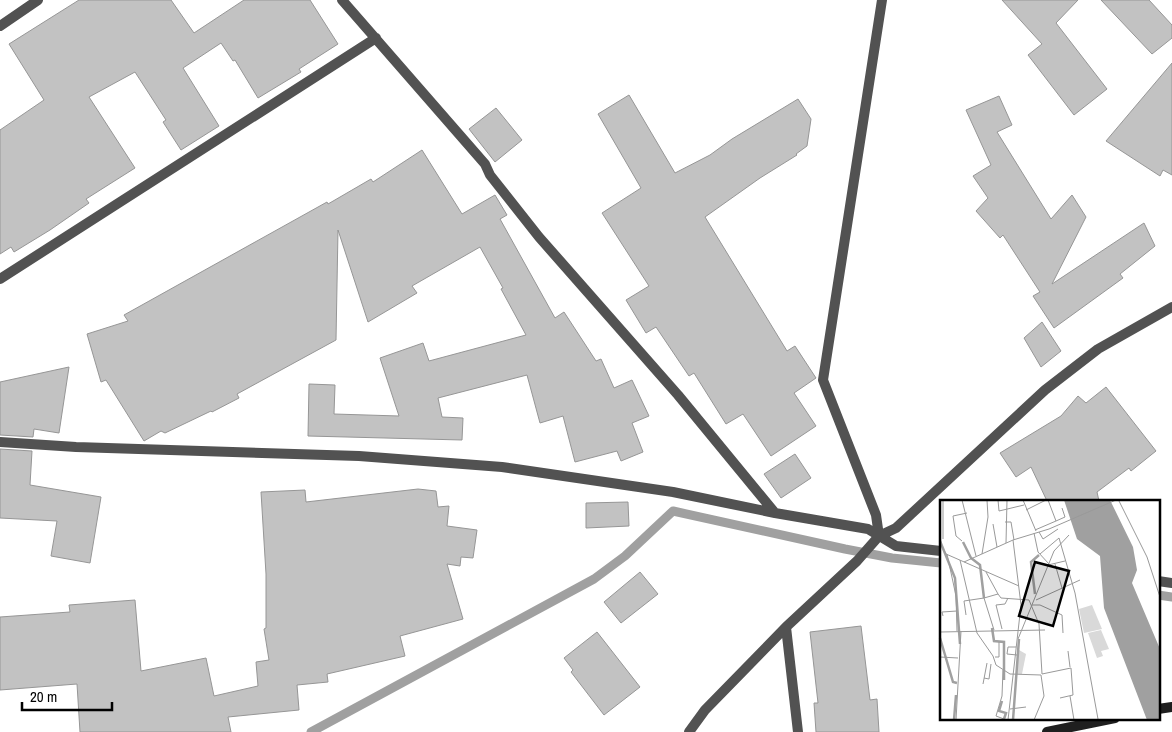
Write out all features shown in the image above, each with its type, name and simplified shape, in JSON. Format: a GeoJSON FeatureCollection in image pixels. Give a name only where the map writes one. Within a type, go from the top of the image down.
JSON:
{"type":"FeatureCollection","features":[{"type":"Feature","properties":{"kind":"main road"},"geometry":{"type":"LineString","coordinates":[[1047,732],[1105,720]]}},
{"type":"Feature","properties":{"kind":"street"},"geometry":{"type":"LineString","coordinates":[[0,26],[38,0]]}},
{"type":"Feature","properties":{"kind":"street"},"geometry":{"type":"LineString","coordinates":[[342,0],[484,164],[490,175],[540,237],[678,395],[775,513]]}},
{"type":"Feature","properties":{"kind":"street"},"geometry":{"type":"LineString","coordinates":[[878,537],[876,515],[823,380],[882,0]]}},
{"type":"Feature","properties":{"kind":"street"},"geometry":{"type":"LineString","coordinates":[[0,279],[376,38]]}},
{"type":"Feature","properties":{"kind":"street"},"geometry":{"type":"LineString","coordinates":[[689,732],[705,710],[878,537],[896,528],[1045,390],[1098,348],[1172,307]]}},
{"type":"Feature","properties":{"kind":"street"},"geometry":{"type":"LineString","coordinates":[[0,442],[86,447],[359,456],[502,467],[673,492],[775,513],[868,529],[878,537],[896,546],[940,551]]}},
{"type":"Feature","properties":{"kind":"street"},"geometry":{"type":"LineString","coordinates":[[786,627],[798,732]]}},
{"type":"Feature","properties":{"kind":"building"},"geometry":{"type":"Polygon","coordinates":[[[79,0],[171,0],[194,33],[244,0],[310,0],[338,44],[299,69],[301,72],[258,98],[235,60],[233,61],[221,43],[183,68],[219,126],[181,150],[163,122],[166,120],[135,72],[89,97],[135,168],[86,199],[89,203],[50,230],[14,252],[11,247],[0,254],[0,130],[44,100],[9,44],[79,0]]]}},
{"type":"Feature","properties":{"kind":"building"},"geometry":{"type":"Polygon","coordinates":[[[1002,0],[1078,0],[1056,23],[1107,89],[1074,115],[1028,55],[1042,44],[1002,0]]]}},
{"type":"Feature","properties":{"kind":"building"},"geometry":{"type":"Polygon","coordinates":[[[1101,0],[1149,0],[1172,25],[1172,38],[1152,54],[1101,0]]]}},
{"type":"Feature","properties":{"kind":"building"},"geometry":{"type":"Polygon","coordinates":[[[1172,63],[1172,175],[1163,170],[1160,176],[1106,141],[1172,63]]]}},
{"type":"Feature","properties":{"kind":"building"},"geometry":{"type":"Polygon","coordinates":[[[629,95],[675,173],[710,155],[732,139],[798,99],[811,119],[807,146],[797,155],[760,178],[705,217],[787,351],[795,346],[816,378],[794,393],[816,426],[771,456],[743,414],[726,424],[694,373],[689,376],[656,327],[646,333],[626,300],[649,286],[602,213],[641,188],[598,114],[629,95]]]}},
{"type":"Feature","properties":{"kind":"building"},"geometry":{"type":"Polygon","coordinates":[[[999,96],[1012,125],[997,132],[1051,219],[1072,195],[1086,217],[1052,284],[1144,223],[1155,246],[1120,274],[1123,278],[1054,328],[1033,296],[1040,292],[1003,235],[1000,238],[976,211],[988,198],[973,176],[991,165],[966,110],[999,96]]]}},
{"type":"Feature","properties":{"kind":"building"},"geometry":{"type":"Polygon","coordinates":[[[496,108],[522,140],[495,162],[469,129],[496,108]]]}},
{"type":"Feature","properties":{"kind":"building"},"geometry":{"type":"Polygon","coordinates":[[[422,150],[462,214],[495,195],[507,215],[500,219],[555,318],[564,312],[596,361],[601,359],[614,388],[632,380],[649,416],[632,423],[643,452],[621,461],[617,451],[575,462],[563,416],[540,423],[527,375],[438,398],[442,417],[463,418],[462,440],[308,436],[309,384],[335,385],[334,414],[399,416],[380,358],[423,343],[429,361],[526,335],[480,247],[412,286],[417,293],[368,322],[338,230],[336,340],[237,394],[239,398],[165,433],[161,431],[144,441],[106,380],[101,382],[87,334],[128,321],[124,315],[327,202],[328,204],[371,179],[373,182],[422,150]]]}},
{"type":"Feature","properties":{"kind":"building"},"geometry":{"type":"Polygon","coordinates":[[[1042,322],[1061,351],[1041,367],[1024,338],[1042,322]]]}},
{"type":"Feature","properties":{"kind":"building"},"geometry":{"type":"Polygon","coordinates":[[[69,367],[59,433],[34,429],[33,437],[0,435],[0,382],[69,367]]]}},
{"type":"Feature","properties":{"kind":"building"},"geometry":{"type":"Polygon","coordinates":[[[1106,387],[1156,451],[1131,471],[1129,468],[1097,492],[1099,500],[1047,500],[1031,467],[1016,477],[1000,453],[1061,416],[1078,396],[1086,403],[1106,387]]]}},
{"type":"Feature","properties":{"kind":"building"},"geometry":{"type":"Polygon","coordinates":[[[0,449],[32,451],[30,485],[101,497],[90,563],[51,556],[57,521],[0,518],[0,449]]]}},
{"type":"Feature","properties":{"kind":"building"},"geometry":{"type":"Polygon","coordinates":[[[795,454],[811,478],[781,498],[764,474],[795,454]]]}},
{"type":"Feature","properties":{"kind":"building"},"geometry":{"type":"Polygon","coordinates":[[[418,489],[436,491],[438,507],[449,506],[447,526],[477,530],[473,558],[461,557],[460,566],[447,564],[463,619],[400,636],[405,656],[327,674],[328,682],[297,685],[299,710],[228,717],[231,732],[80,732],[77,684],[0,690],[0,617],[70,612],[69,605],[135,600],[141,671],[206,658],[214,696],[258,686],[256,662],[269,660],[264,629],[266,628],[266,574],[261,492],[305,490],[306,502],[418,489]]]}},
{"type":"Feature","properties":{"kind":"building"},"geometry":{"type":"Polygon","coordinates":[[[628,502],[629,526],[586,528],[586,503],[628,502]]]}},
{"type":"Feature","properties":{"kind":"building"},"geometry":{"type":"Polygon","coordinates":[[[640,572],[658,594],[621,623],[604,602],[640,572]]]}},
{"type":"Feature","properties":{"kind":"building"},"geometry":{"type":"Polygon","coordinates":[[[861,626],[870,700],[877,699],[879,732],[816,732],[814,703],[818,703],[810,632],[861,626]]]}},
{"type":"Feature","properties":{"kind":"building"},"geometry":{"type":"Polygon","coordinates":[[[597,632],[640,687],[604,715],[571,672],[573,670],[564,658],[597,632]]]}},
{"type":"Feature","properties":{"kind":"waterway"},"geometry":{"type":"LineString","coordinates":[[311,732],[594,579],[625,556],[673,511],[845,549],[892,558],[940,563]]}},
{"type":"Feature","properties":{"kind":"waterway"},"geometry":{"type":"LineString","coordinates":[[1160,595],[1172,597]]}}]}
